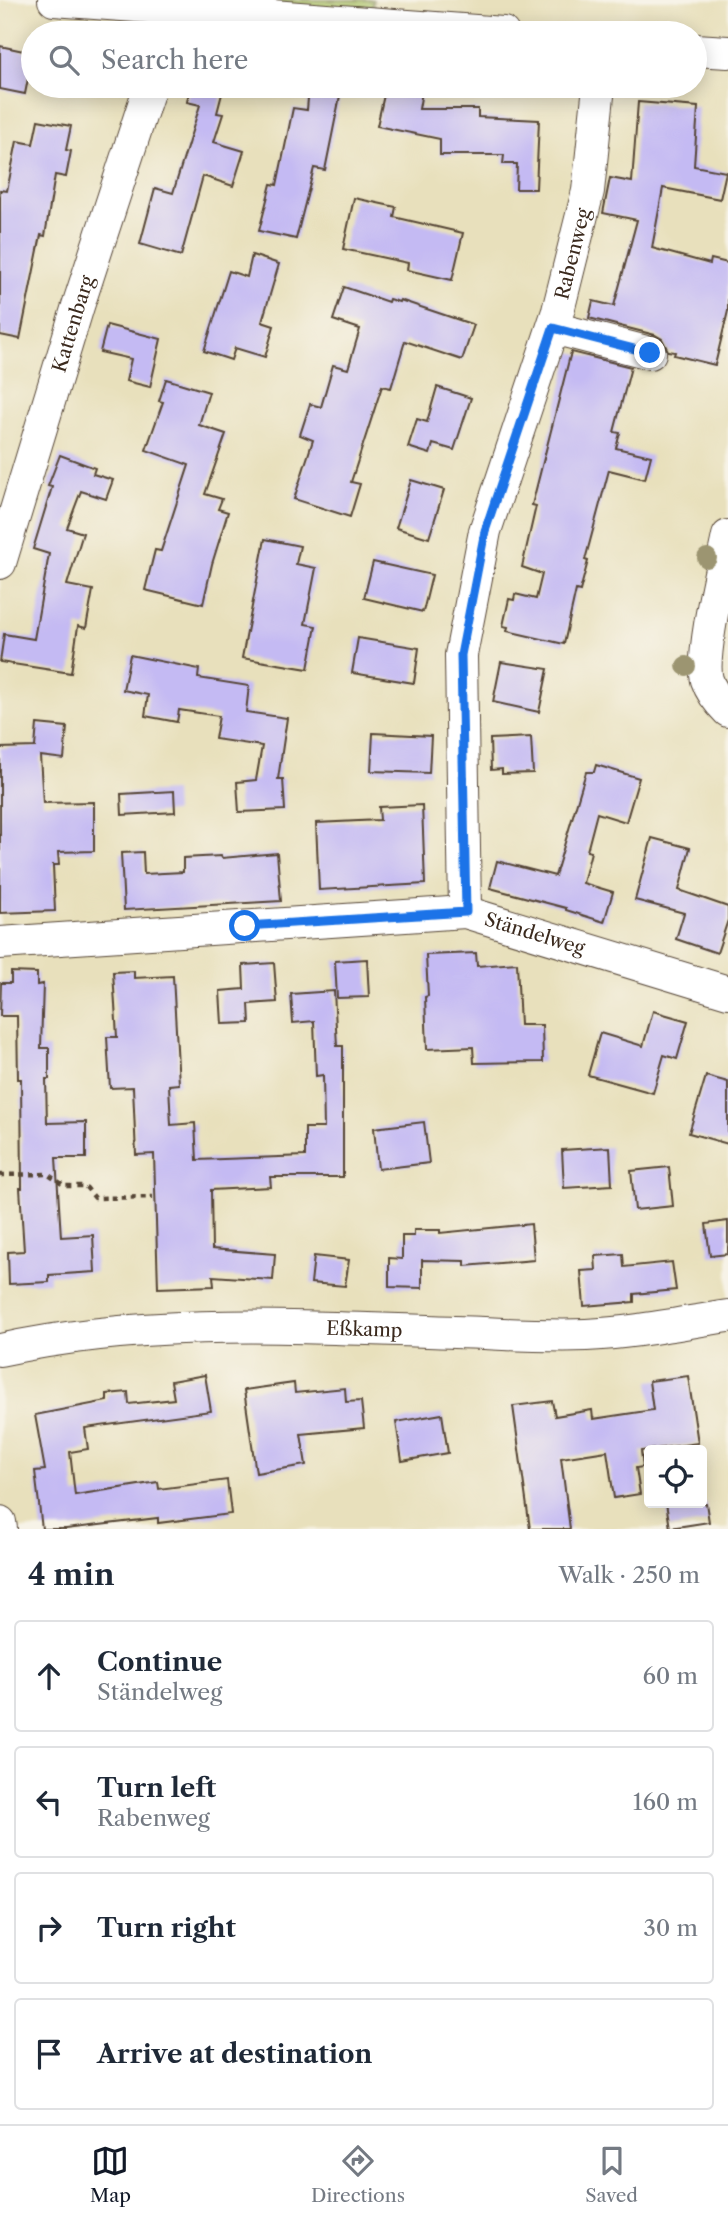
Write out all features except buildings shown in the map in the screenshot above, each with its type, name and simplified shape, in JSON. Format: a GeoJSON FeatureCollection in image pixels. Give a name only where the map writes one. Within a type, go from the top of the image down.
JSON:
{"type":"FeatureCollection","features":[{"type":"Feature","properties":{"kind":"street"},"geometry":{"type":"LineString","coordinates":[[54,0],[170,21]]}},
{"type":"Feature","properties":{"kind":"street"},"geometry":{"type":"LineString","coordinates":[[707,51],[728,52]]}},
{"type":"Feature","properties":{"kind":"street","name":"Kattenbarg"},"geometry":{"type":"LineString","coordinates":[[0,563],[78,306],[145,98]]}},
{"type":"Feature","properties":{"kind":"street","name":"Rabenweg"},"geometry":{"type":"LineString","coordinates":[[466,912],[461,655],[485,531],[553,328],[588,191],[598,98]]}},
{"type":"Feature","properties":{"kind":"street"},"geometry":{"type":"LineString","coordinates":[[553,328],[650,353]]}},
{"type":"Feature","properties":{"kind":"street"},"geometry":{"type":"LineString","coordinates":[[728,536],[707,647],[707,678],[716,698],[728,711]]}},
{"type":"Feature","properties":{"kind":"street","name":"Ständelweg"},"geometry":{"type":"LineString","coordinates":[[0,943],[466,912],[728,992]]}},
{"type":"Feature","properties":{"kind":"street","name":"Eßkamp"},"geometry":{"type":"LineString","coordinates":[[0,1350],[38,1341],[149,1328],[284,1326],[564,1335],[617,1332],[728,1316]]}},
{"type":"Feature","properties":{"kind":"street"},"geometry":{"type":"LineString","coordinates":[[0,1522],[1,1529]]}},
{"type":"Feature","properties":{"kind":"path"},"geometry":{"type":"LineString","coordinates":[[0,1175],[47,1174],[65,1186],[85,1186],[95,1198],[153,1197]]}},
{"type":"Feature","properties":{"kind":"green space"},"geometry":{"type":"Polygon","coordinates":[[[259,0],[373,0],[371,21],[259,0]]]}},
{"type":"Feature","properties":{"kind":"waterway"},"geometry":{"type":"LineString","coordinates":[[264,1529],[270,1529]]}},
{"type":"Feature","properties":{"kind":"route"},"geometry":{"type":"LineString","coordinates":[[245,926],[466,912],[461,655],[485,531],[553,328],[650,353]]}}]}
